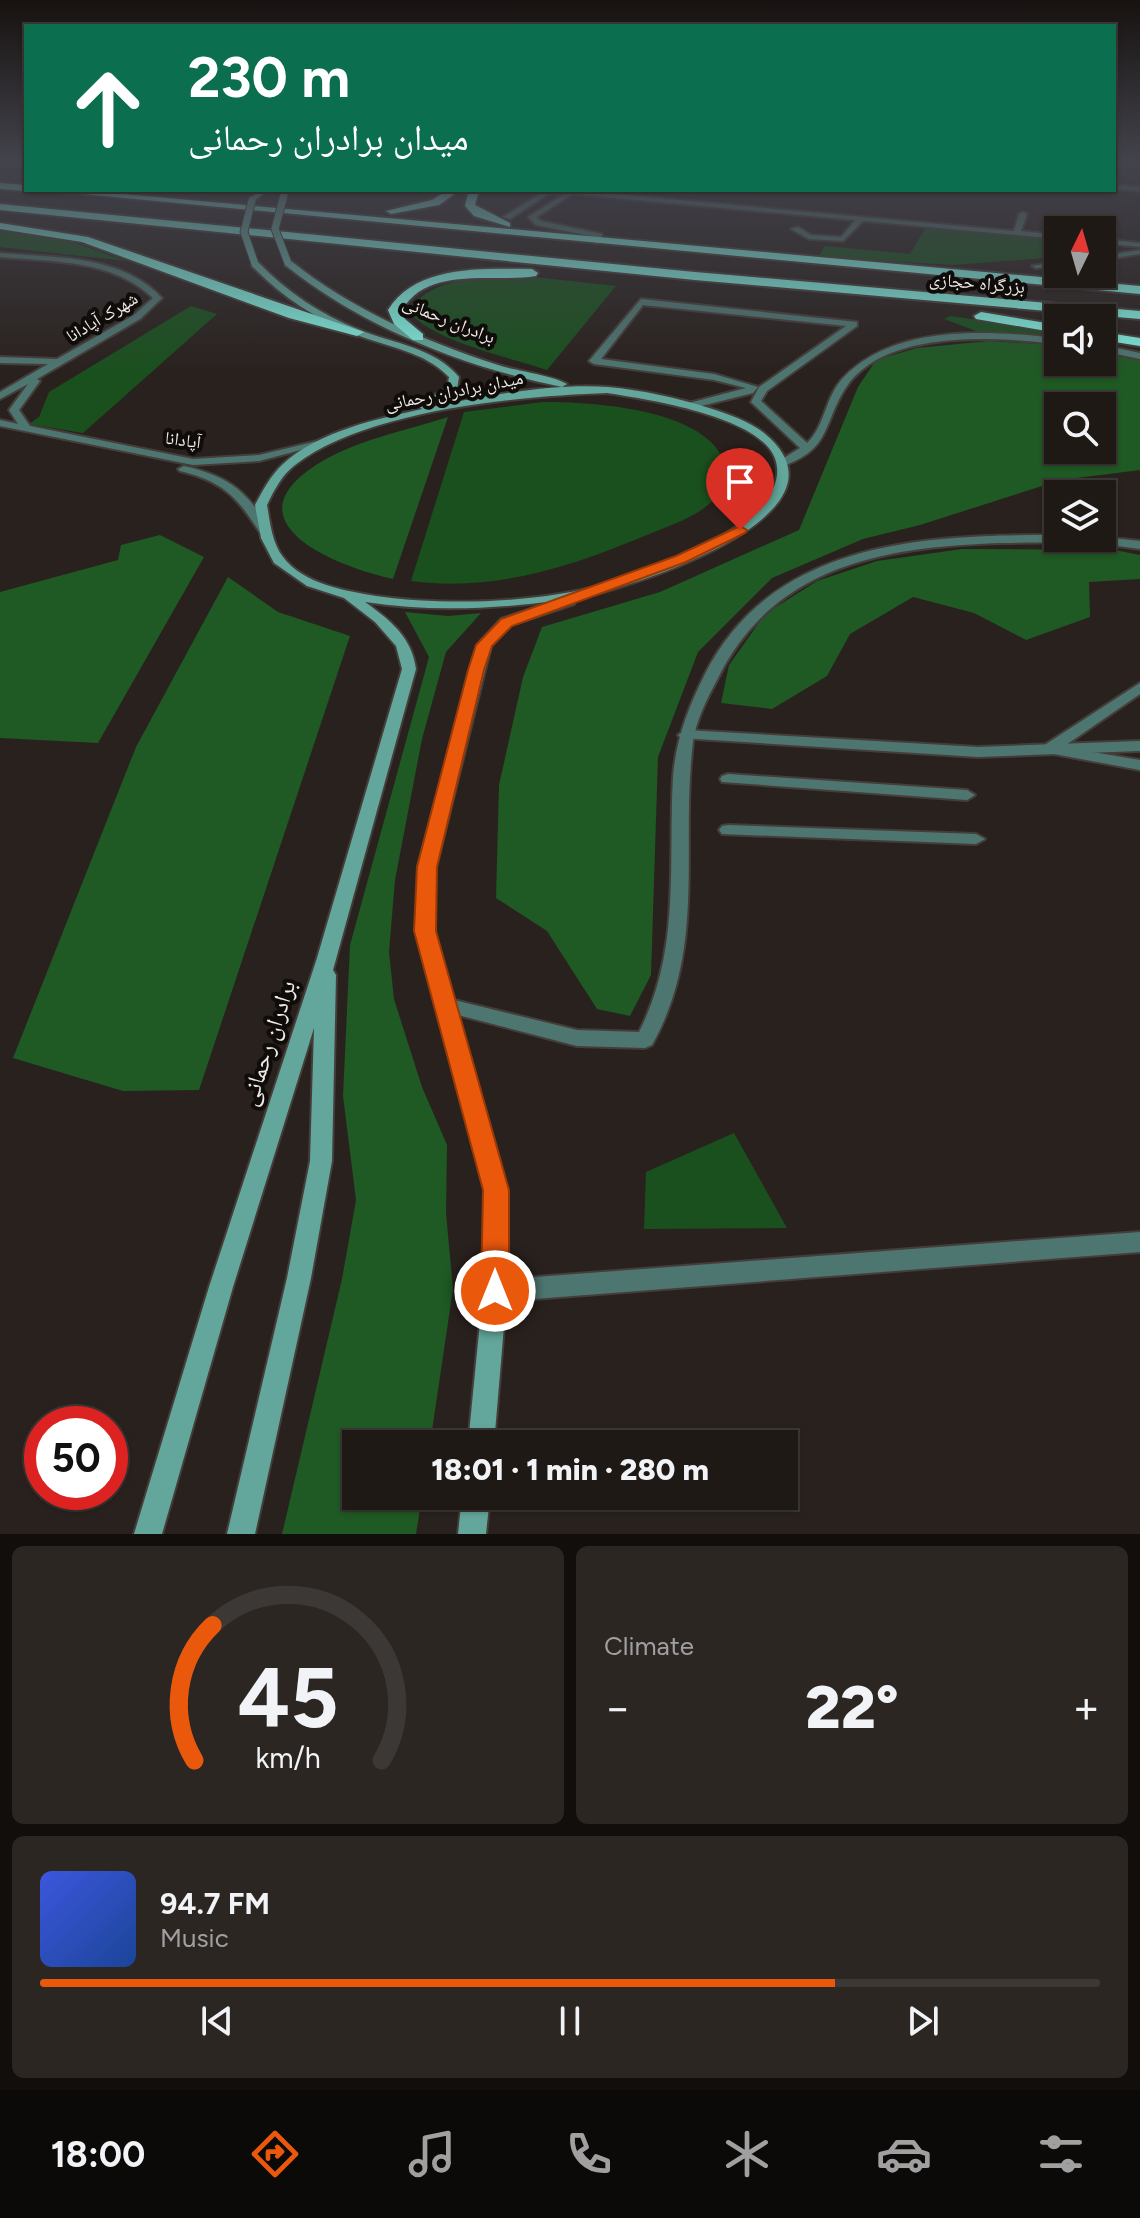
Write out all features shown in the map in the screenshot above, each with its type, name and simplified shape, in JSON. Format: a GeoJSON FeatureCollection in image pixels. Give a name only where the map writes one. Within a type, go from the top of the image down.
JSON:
{"type":"FeatureCollection","features":[{"type":"Feature","properties":{"kind":"highway"},"geometry":{"type":"LineString","coordinates":[[36,232],[84,239],[294,315],[357,332]]}},
{"type":"Feature","properties":{"kind":"highway"},"geometry":{"type":"LineString","coordinates":[[144,232],[523,270],[1044,316]]}},
{"type":"Feature","properties":{"kind":"highway","name":"بزرگراه حجازی"},"geometry":{"type":"LineString","coordinates":[[247,232],[1140,315]]}},
{"type":"Feature","properties":{"kind":"highway","name":"بزرگراه حجازی"},"geometry":{"type":"LineString","coordinates":[[381,232],[1140,299]]}},
{"type":"Feature","properties":{"kind":"highway"},"geometry":{"type":"LineString","coordinates":[[483,232],[645,257]]}},
{"type":"Feature","properties":{"kind":"highway"},"geometry":{"type":"LineString","coordinates":[[506,232],[956,273],[1140,284]]}},
{"type":"Feature","properties":{"kind":"highway"},"geometry":{"type":"LineString","coordinates":[[535,232],[559,237]]}},
{"type":"Feature","properties":{"kind":"highway"},"geometry":{"type":"LineString","coordinates":[[281,235],[523,270]]}},
{"type":"Feature","properties":{"kind":"highway"},"geometry":{"type":"LineString","coordinates":[[418,337],[399,321],[395,310],[403,295],[436,281],[501,273],[603,276]]}},
{"type":"Feature","properties":{"kind":"highway"},"geometry":{"type":"LineString","coordinates":[[956,273],[1140,284]]}},
{"type":"Feature","properties":{"kind":"highway"},"geometry":{"type":"LineString","coordinates":[[782,292],[1044,325]]}},
{"type":"Feature","properties":{"kind":"highway"},"geometry":{"type":"LineString","coordinates":[[1116,323],[1140,326]]}},
{"type":"Feature","properties":{"kind":"highway"},"geometry":{"type":"LineString","coordinates":[[1116,335],[1140,339]]}},
{"type":"Feature","properties":{"kind":"main road"},"geometry":{"type":"LineString","coordinates":[[243,232],[242,238],[255,264],[297,301],[357,332],[443,363],[454,377],[452,389],[437,401],[375,425]]}},
{"type":"Feature","properties":{"kind":"main road","name":"برادران رحمانی"},"geometry":{"type":"LineString","coordinates":[[274,232],[275,241],[288,263],[338,302],[418,337],[545,381],[607,390]]}},
{"type":"Feature","properties":{"kind":"main road","name":"میدان برادران رحمانی"},"geometry":{"type":"LineString","coordinates":[[607,390],[693,405],[751,429],[774,445],[783,463],[778,493],[770,506],[740,530],[681,559],[605,589],[470,605],[405,603],[345,593],[296,576],[275,556],[266,533],[261,505],[271,484],[293,461],[332,441],[375,425],[500,397],[546,391],[607,390]]}},
{"type":"Feature","properties":{"kind":"main road"},"geometry":{"type":"LineString","coordinates":[[482,1430],[495,1291],[496,1190],[425,931],[427,867],[484,645],[506,622],[605,589]]}},
{"type":"Feature","properties":{"kind":"main road","name":"برادران رحمانی"},"geometry":{"type":"LineString","coordinates":[[148,1534],[221,1287],[327,958],[409,669],[409,652],[393,630],[345,593]]}},
{"type":"Feature","properties":{"kind":"main road"},"geometry":{"type":"LineString","coordinates":[[241,1534],[299,1278],[321,1161],[327,958]]}},
{"type":"Feature","properties":{"kind":"main road"},"geometry":{"type":"LineString","coordinates":[[472,1534],[475,1510]]}},
{"type":"Feature","properties":{"kind":"street"},"geometry":{"type":"LineString","coordinates":[[579,232],[599,236],[598,241]]}},
{"type":"Feature","properties":{"kind":"street"},"geometry":{"type":"LineString","coordinates":[[798,232],[804,236],[843,239],[850,232]]}},
{"type":"Feature","properties":{"kind":"street"},"geometry":{"type":"LineString","coordinates":[[992,232],[1044,236]]}},
{"type":"Feature","properties":{"kind":"street"},"geometry":{"type":"LineString","coordinates":[[1116,242],[1140,245]]}},
{"type":"Feature","properties":{"kind":"street"},"geometry":{"type":"LineString","coordinates":[[1116,256],[1140,252]]}},
{"type":"Feature","properties":{"kind":"street","name":"شهرک آپادانا"},"geometry":{"type":"LineString","coordinates":[[0,255],[110,269],[140,284],[158,298],[137,317],[0,396]]}},
{"type":"Feature","properties":{"kind":"street"},"geometry":{"type":"LineString","coordinates":[[1036,266],[1044,265]]}},
{"type":"Feature","properties":{"kind":"street"},"geometry":{"type":"LineString","coordinates":[[693,405],[753,387],[714,377],[594,361],[641,302],[854,324],[763,389],[756,402]]}},
{"type":"Feature","properties":{"kind":"street"},"geometry":{"type":"LineString","coordinates":[[783,463],[807,449],[820,436],[830,402],[847,379],[879,354],[941,340],[987,337],[1044,340]]}},
{"type":"Feature","properties":{"kind":"street"},"geometry":{"type":"LineString","coordinates":[[1116,351],[1140,356]]}},
{"type":"Feature","properties":{"kind":"street"},"geometry":{"type":"LineString","coordinates":[[0,360],[58,362]]}},
{"type":"Feature","properties":{"kind":"street"},"geometry":{"type":"LineString","coordinates":[[29,430],[14,410],[42,374]]}},
{"type":"Feature","properties":{"kind":"street"},"geometry":{"type":"LineString","coordinates":[[734,394],[748,396],[756,402],[807,449]]}},
{"type":"Feature","properties":{"kind":"street","name":"آپادانا"},"geometry":{"type":"LineString","coordinates":[[0,423],[202,462],[259,458],[332,441]]}},
{"type":"Feature","properties":{"kind":"street","name":"آپادانا"},"geometry":{"type":"LineString","coordinates":[[0,434],[203,473],[246,497],[266,533]]}},
{"type":"Feature","properties":{"kind":"street"},"geometry":{"type":"LineString","coordinates":[[446,1005],[577,1038],[645,1040],[658,1018],[675,967],[686,735],[714,662],[752,612],[780,591],[827,567],[870,554],[953,540],[1140,545]]}},
{"type":"Feature","properties":{"kind":"street"},"geometry":{"type":"LineString","coordinates":[[1049,749],[1140,687]]}},
{"type":"Feature","properties":{"kind":"street"},"geometry":{"type":"LineString","coordinates":[[686,735],[978,752],[1140,746]]}},
{"type":"Feature","properties":{"kind":"street"},"geometry":{"type":"LineString","coordinates":[[1049,749],[1140,765]]}},
{"type":"Feature","properties":{"kind":"street"},"geometry":{"type":"LineString","coordinates":[[728,779],[967,795]]}},
{"type":"Feature","properties":{"kind":"street"},"geometry":{"type":"LineString","coordinates":[[728,830],[976,839]]}},
{"type":"Feature","properties":{"kind":"street"},"geometry":{"type":"LineString","coordinates":[[495,1291],[1140,1242]]}},
{"type":"Feature","properties":{"kind":"street"},"geometry":{"type":"LineString","coordinates":[[1101,1244],[1140,1254]]}},
{"type":"Feature","properties":{"kind":"green space"},"geometry":{"type":"Polygon","coordinates":[[[0,232],[12,232],[61,238],[126,261],[0,247],[0,232]]]}},
{"type":"Feature","properties":{"kind":"green space"},"geometry":{"type":"Polygon","coordinates":[[[923,232],[981,232],[1044,237],[1044,258],[953,265],[818,257],[825,246],[910,254],[923,232]]]}},
{"type":"Feature","properties":{"kind":"green space"},"geometry":{"type":"Polygon","coordinates":[[[533,277],[616,286],[547,370],[452,339],[419,321],[410,311],[420,299],[448,284],[465,280],[533,277]]]}},
{"type":"Feature","properties":{"kind":"green space"},"geometry":{"type":"Polygon","coordinates":[[[191,306],[217,314],[83,433],[29,424],[39,417],[49,392],[191,306]]]}},
{"type":"Feature","properties":{"kind":"green space"},"geometry":{"type":"Polygon","coordinates":[[[950,316],[1044,329],[1044,338],[984,334],[944,319],[950,316]]]}},
{"type":"Feature","properties":{"kind":"green space"},"geometry":{"type":"Polygon","coordinates":[[[989,341],[1044,344],[1044,376],[1116,376],[1116,353],[1140,358],[1140,470],[1044,480],[1044,485],[920,525],[863,539],[772,578],[698,652],[658,757],[651,975],[630,1016],[597,1009],[547,931],[496,898],[499,785],[523,677],[542,627],[660,592],[799,530],[858,387],[876,360],[917,348],[989,341]]]}},
{"type":"Feature","properties":{"kind":"green space"},"geometry":{"type":"Polygon","coordinates":[[[543,402],[642,411],[691,428],[710,441],[723,458],[726,479],[722,488],[709,504],[684,520],[561,567],[472,583],[411,581],[464,412],[543,402]]]}},
{"type":"Feature","properties":{"kind":"green space"},"geometry":{"type":"Polygon","coordinates":[[[448,417],[393,579],[346,565],[322,554],[301,540],[287,524],[282,506],[291,486],[316,465],[364,443],[448,417]]]}},
{"type":"Feature","properties":{"kind":"green space"},"geometry":{"type":"Polygon","coordinates":[[[160,535],[204,557],[98,743],[0,738],[0,592],[118,560],[121,545],[160,535]]]}},
{"type":"Feature","properties":{"kind":"green space"},"geometry":{"type":"Polygon","coordinates":[[[962,549],[1116,550],[1140,555],[1140,579],[1089,582],[1090,617],[1026,640],[974,613],[913,597],[850,634],[827,676],[772,709],[721,703],[729,665],[765,614],[817,581],[877,561],[962,549]]]}},
{"type":"Feature","properties":{"kind":"green space"},"geometry":{"type":"Polygon","coordinates":[[[228,577],[278,612],[350,636],[199,1090],[123,1091],[13,1058],[136,747],[228,577]]]}},
{"type":"Feature","properties":{"kind":"green space"},"geometry":{"type":"Polygon","coordinates":[[[405,612],[448,616],[481,613],[446,652],[422,739],[395,880],[389,952],[394,999],[422,1087],[447,1145],[446,1213],[453,1289],[432,1430],[342,1430],[342,1510],[420,1510],[416,1534],[282,1534],[342,1279],[356,1200],[343,1096],[350,945],[429,657],[405,612]]]}},
{"type":"Feature","properties":{"kind":"green space"},"geometry":{"type":"Polygon","coordinates":[[[734,1133],[787,1228],[644,1229],[646,1172],[734,1133]]]}},
{"type":"Feature","properties":{"kind":"route"},"geometry":{"type":"LineString","coordinates":[[495,1291],[496,1190],[425,931],[427,867],[484,645],[506,622],[605,589],[681,559],[740,530]]}}]}
